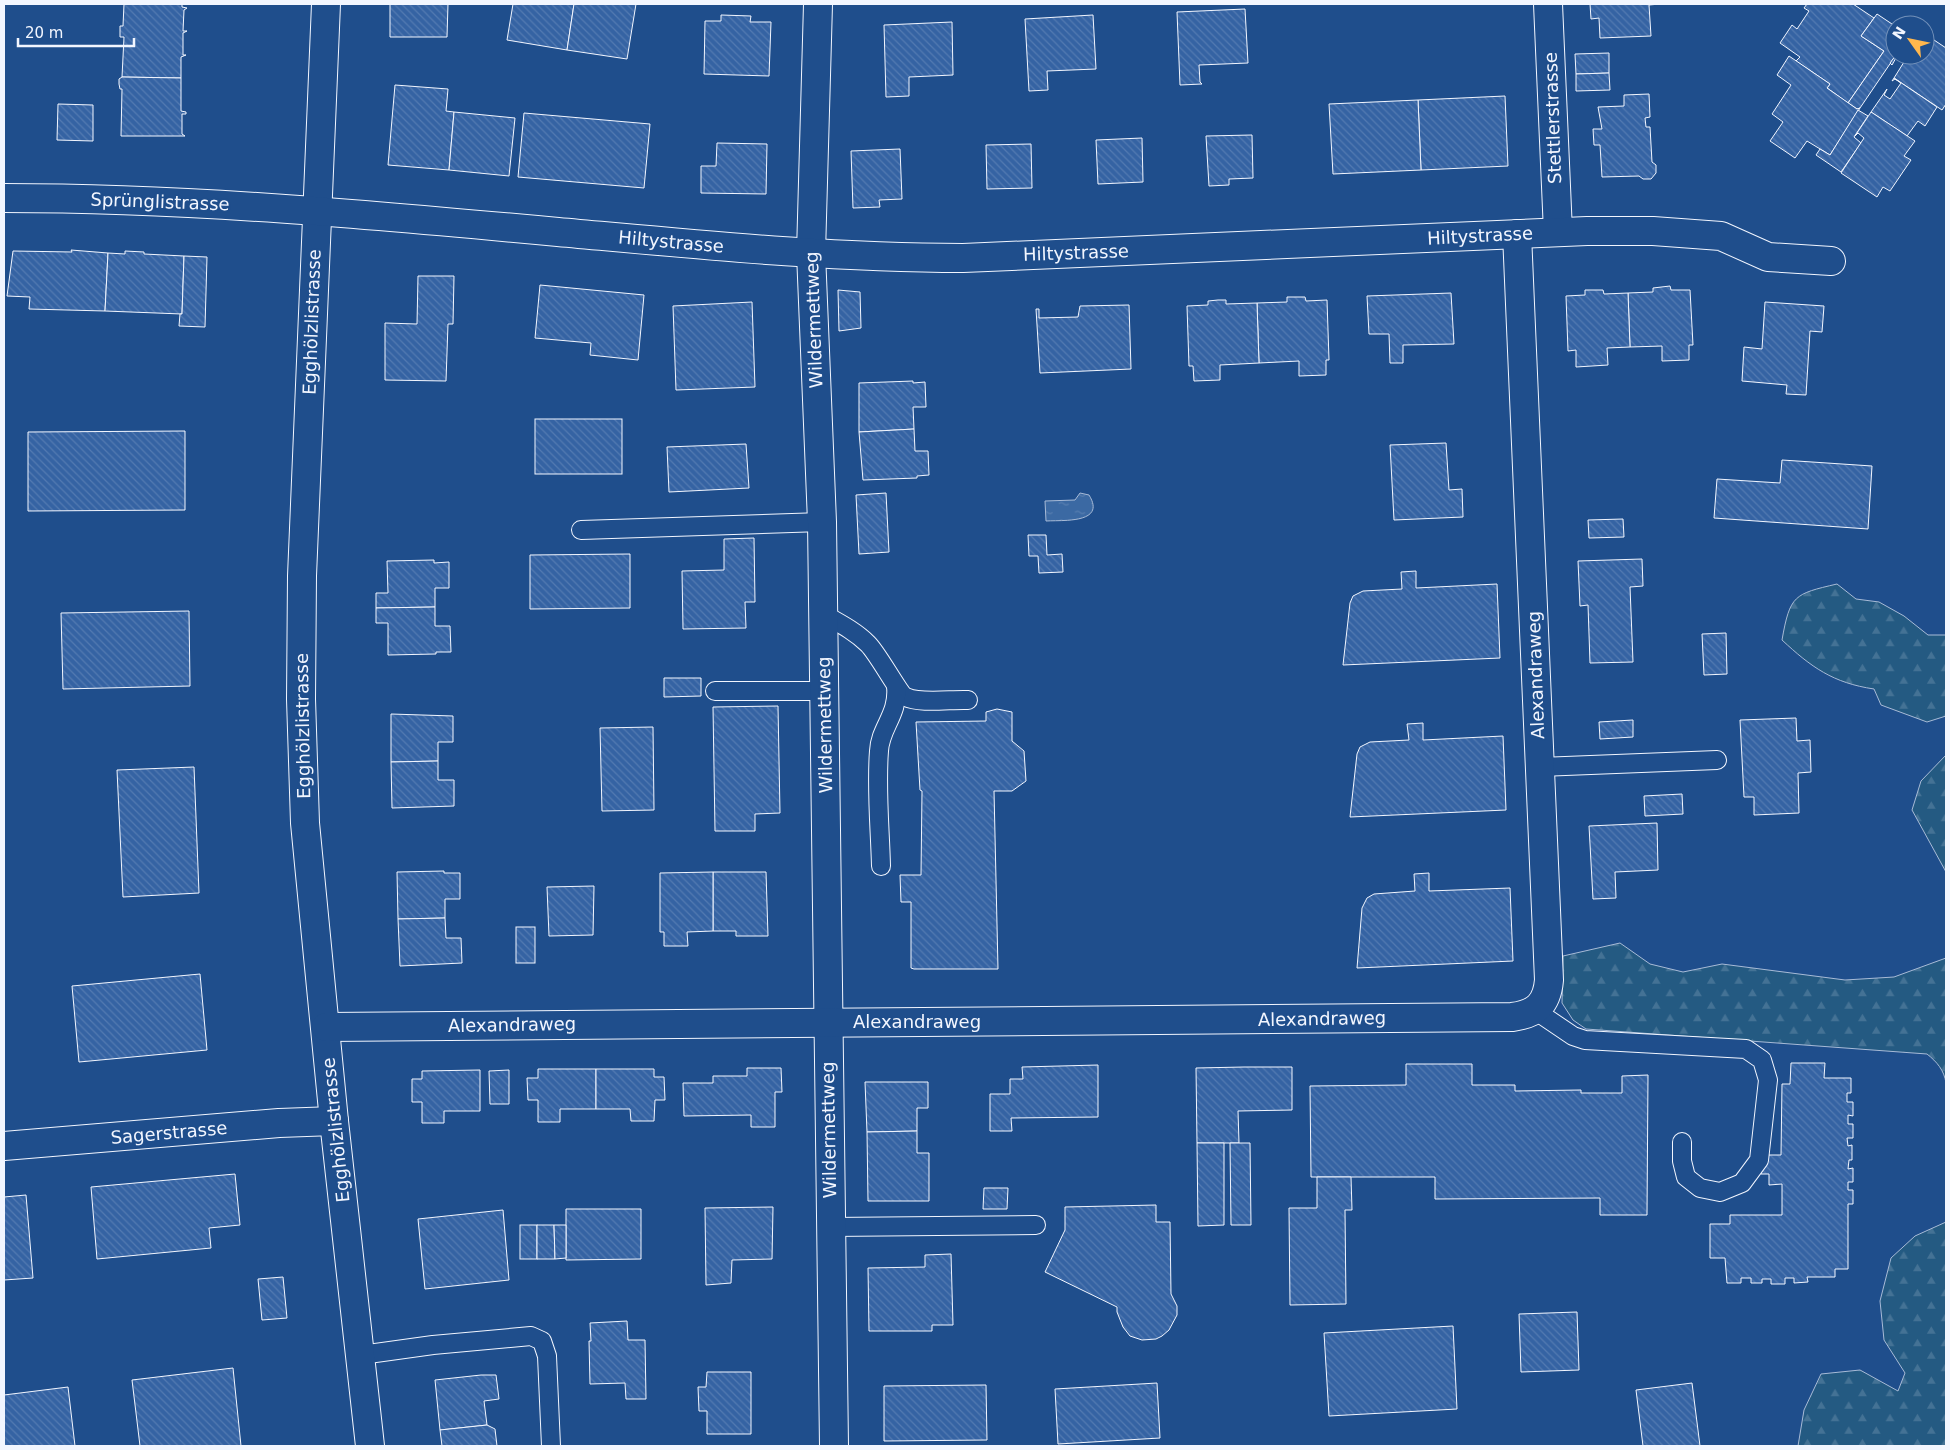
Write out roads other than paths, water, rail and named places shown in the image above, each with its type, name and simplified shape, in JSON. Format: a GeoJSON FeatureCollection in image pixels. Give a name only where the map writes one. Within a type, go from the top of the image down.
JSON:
{"type":"FeatureCollection","features":[{"type":"Feature","properties":{"kind":"street","name":"Egghölzlistrasse"},"geometry":{"type":"LineString","coordinates":[[326,4],[302,576],[301,699],[305,823],[334,1121],[370,1446]]}},
{"type":"Feature","properties":{"kind":"street","name":"Wildermettweg"},"geometry":{"type":"LineString","coordinates":[[818,4],[811,253],[822,522],[834,1446]]}},
{"type":"Feature","properties":{"kind":"street","name":"Stettlerstrasse"},"geometry":{"type":"LineString","coordinates":[[1548,4],[1558,232]]}},
{"type":"Feature","properties":{"kind":"street","name":"Sprünglistrasse"},"geometry":{"type":"LineString","coordinates":[[4,198],[108,200],[317,211]]}},
{"type":"Feature","properties":{"kind":"street","name":"Hiltystrasse"},"geometry":{"type":"LineString","coordinates":[[317,211],[741,249],[893,258],[963,258],[1558,232],[1653,231],[1721,236],[1768,257],[1831,261]]}},
{"type":"Feature","properties":{"kind":"street","name":"Alexandraweg"},"geometry":{"type":"LineString","coordinates":[[326,1027],[1512,1017],[1536,1011],[1546,996],[1549,980],[1517,234]]}},
{"type":"Feature","properties":{"kind":"street","name":"Sagerstrasse"},"geometry":{"type":"LineString","coordinates":[[4,1146],[279,1123],[334,1121]]}},
{"type":"Feature","properties":{"kind":"lane"},"geometry":{"type":"LineString","coordinates":[[581,530],[822,522]]}},
{"type":"Feature","properties":{"kind":"lane"},"geometry":{"type":"LineString","coordinates":[[823,614],[850,630],[868,644],[883,662],[900,692],[911,699],[968,700]]}},
{"type":"Feature","properties":{"kind":"lane"},"geometry":{"type":"LineString","coordinates":[[881,866],[878,749],[894,713],[897,695],[896,686]]}},
{"type":"Feature","properties":{"kind":"lane"},"geometry":{"type":"LineString","coordinates":[[715,692],[824,691]]}},
{"type":"Feature","properties":{"kind":"lane"},"geometry":{"type":"LineString","coordinates":[[1540,768],[1717,760]]}},
{"type":"Feature","properties":{"kind":"lane"},"geometry":{"type":"LineString","coordinates":[[1536,1011],[1573,1036],[1585,1040],[1746,1049],[1762,1060],[1768,1080],[1759,1160],[1742,1182],[1720,1192],[1700,1188],[1686,1177],[1682,1161],[1682,1142]]}},
{"type":"Feature","properties":{"kind":"lane"},"geometry":{"type":"LineString","coordinates":[[830,1227],[1036,1225]]}},
{"type":"Feature","properties":{"kind":"lane"},"geometry":{"type":"LineString","coordinates":[[361,1355],[433,1345],[531,1336],[542,1341],[547,1356],[551,1446]]}},
{"type":"Feature","properties":{"kind":"water"},"geometry":{"type":"Polygon","coordinates":[[[1080,493],[1089,495],[1093,504],[1092,511],[1088,516],[1071,520],[1046,521],[1045,501],[1075,500],[1080,493]]]}}]}
